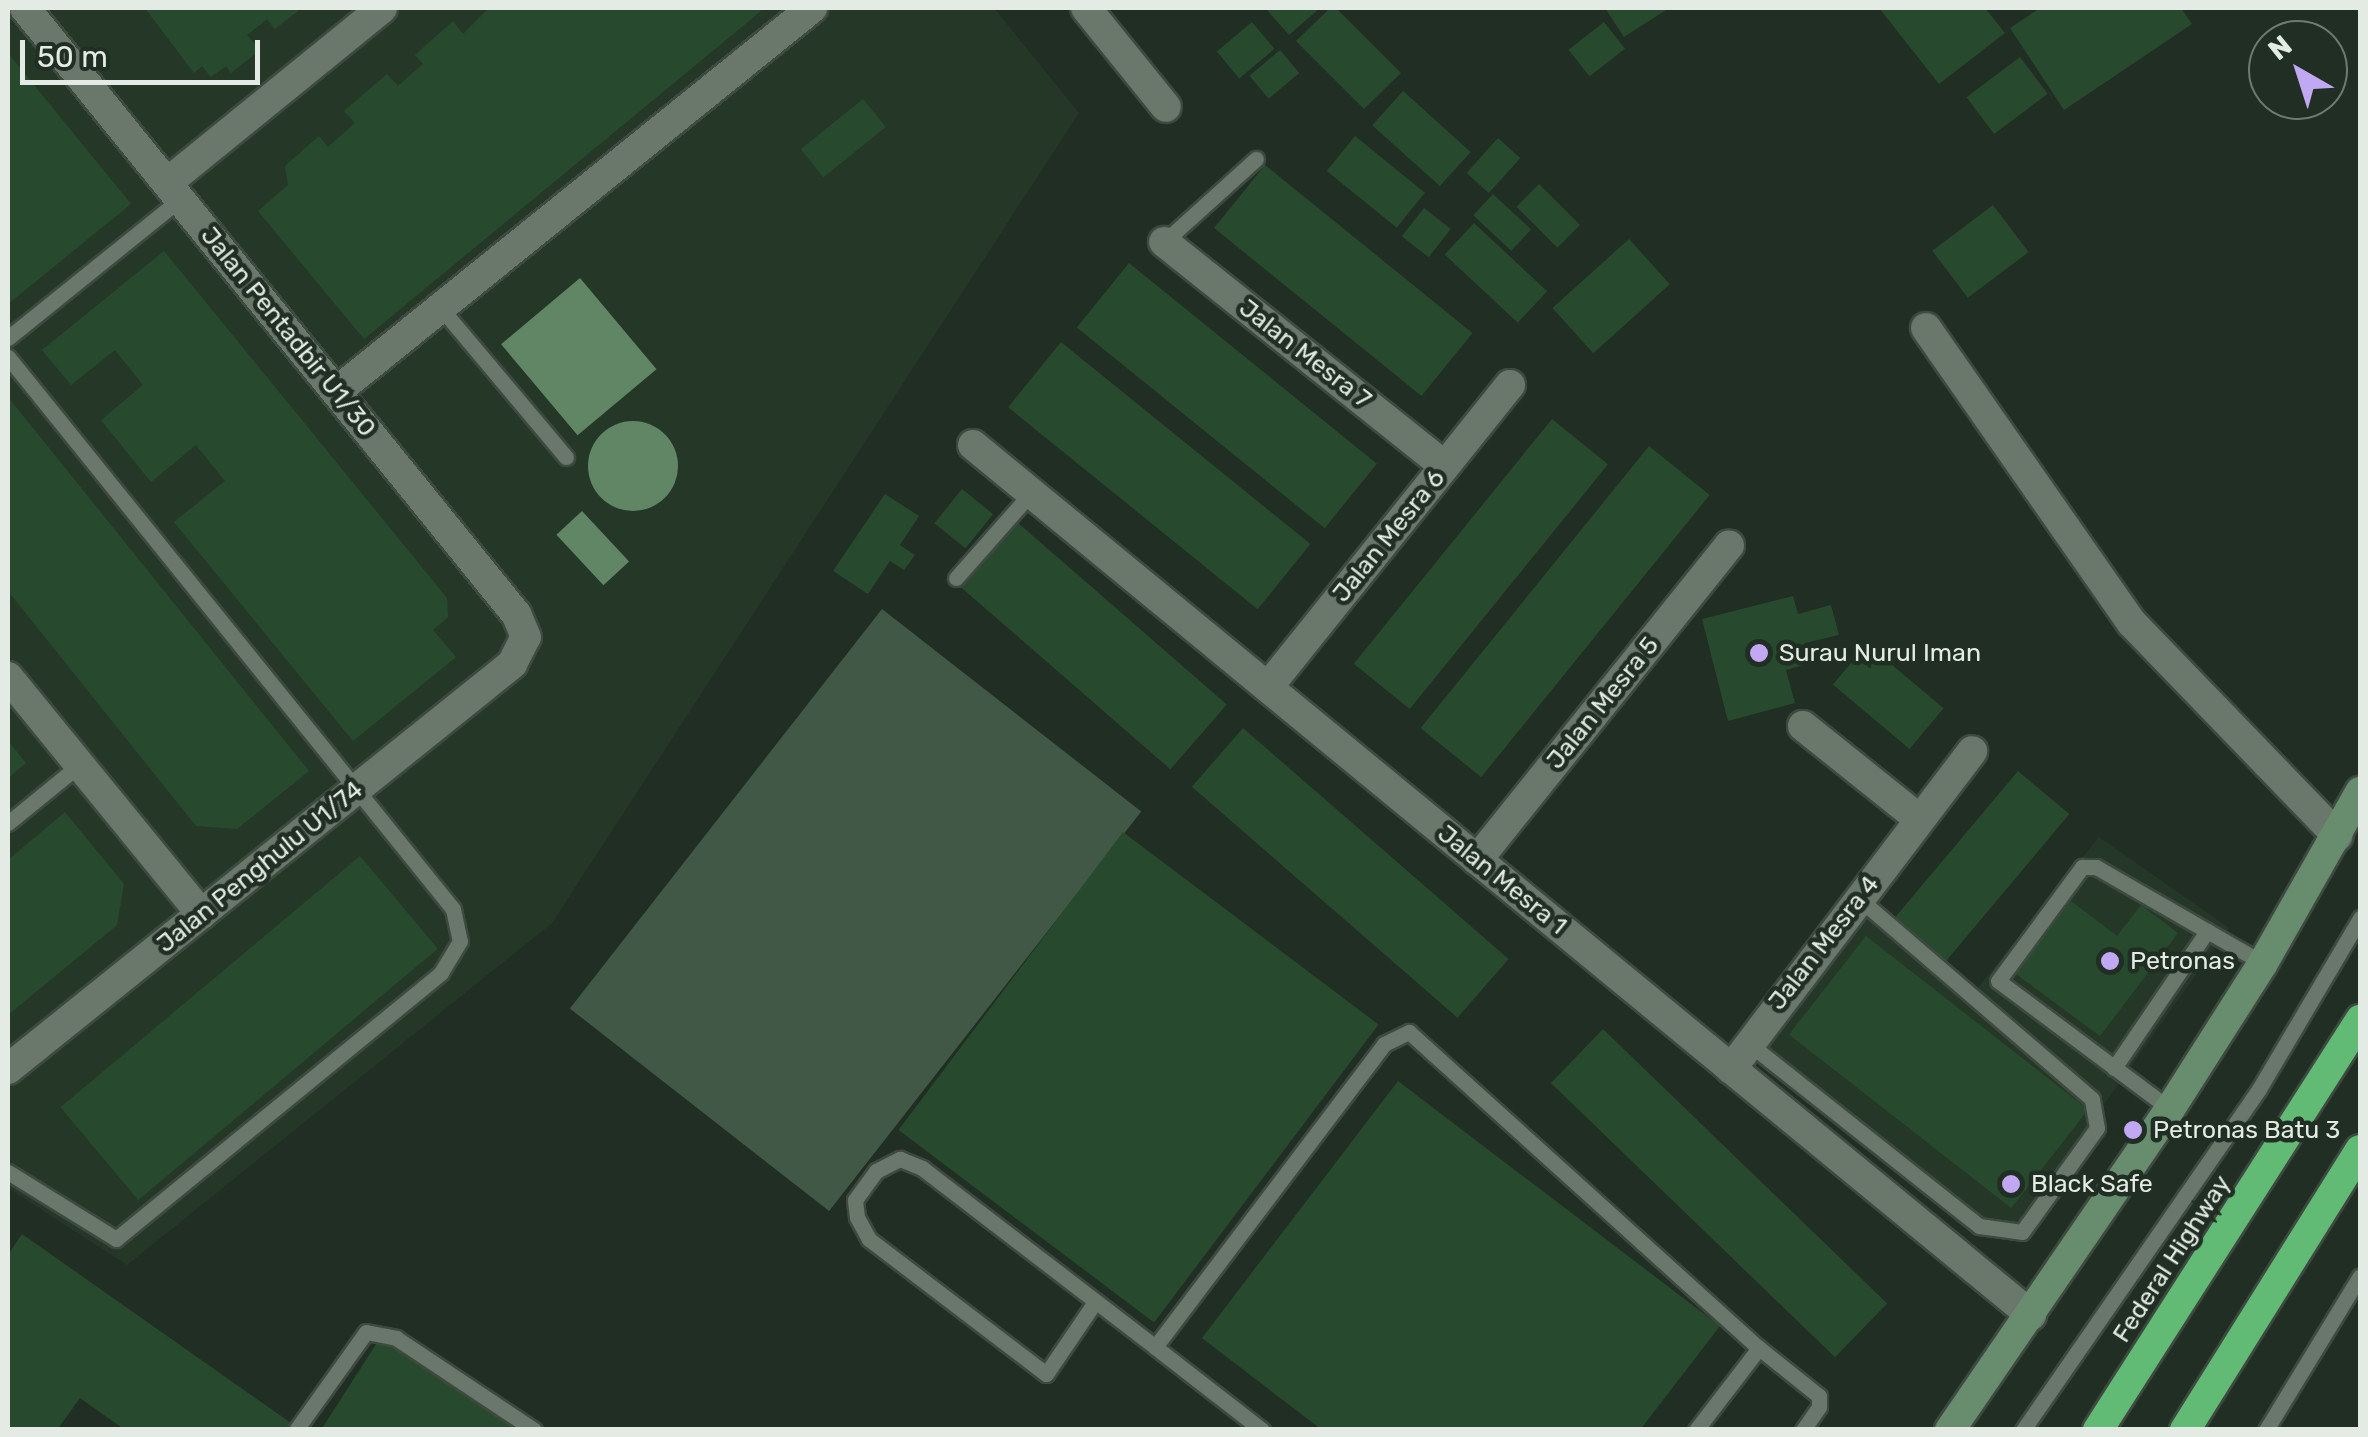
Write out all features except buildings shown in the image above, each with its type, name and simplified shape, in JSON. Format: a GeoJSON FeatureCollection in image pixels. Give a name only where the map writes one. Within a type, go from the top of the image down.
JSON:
{"type":"FeatureCollection","features":[{"type":"Feature","properties":{"kind":"highway","name":"Federal Highway"},"geometry":{"type":"LineString","coordinates":[[2098,1430],[2360,1020]]}},
{"type":"Feature","properties":{"kind":"highway"},"geometry":{"type":"LineString","coordinates":[[2185,1430],[2360,1150]]}},
{"type":"Feature","properties":{"kind":"street","name":"Jalan Pentadbir U1/30"},"geometry":{"type":"LineString","coordinates":[[25,8],[516,614],[526,637],[512,664]]}},
{"type":"Feature","properties":{"kind":"street"},"geometry":{"type":"LineString","coordinates":[[174,191],[382,8]]}},
{"type":"Feature","properties":{"kind":"street"},"geometry":{"type":"LineString","coordinates":[[336,392],[812,8]]}},
{"type":"Feature","properties":{"kind":"street"},"geometry":{"type":"LineString","coordinates":[[1086,8],[1166,107]]}},
{"type":"Feature","properties":{"kind":"street","name":"Jalan Mesra 7"},"geometry":{"type":"LineString","coordinates":[[1164,242],[1445,466]]}},
{"type":"Feature","properties":{"kind":"street"},"geometry":{"type":"LineString","coordinates":[[1926,328],[2132,623],[2338,836]]}},
{"type":"Feature","properties":{"kind":"street","name":"Jalan Mesra 6"},"geometry":{"type":"LineString","coordinates":[[1268,688],[1510,385]]}},
{"type":"Feature","properties":{"kind":"street","name":"Jalan Mesra 1"},"geometry":{"type":"LineString","coordinates":[[974,445],[2031,1316]]}},
{"type":"Feature","properties":{"kind":"street","name":"Jalan Mesra 5"},"geometry":{"type":"LineString","coordinates":[[1477,860],[1729,546]]}},
{"type":"Feature","properties":{"kind":"street","name":"Jalan Penghulu U1/74"},"geometry":{"type":"LineString","coordinates":[[8,1069],[512,664]]}},
{"type":"Feature","properties":{"kind":"street"},"geometry":{"type":"LineString","coordinates":[[8,677],[201,914]]}},
{"type":"Feature","properties":{"kind":"street"},"geometry":{"type":"LineString","coordinates":[[1803,726],[1919,819]]}},
{"type":"Feature","properties":{"kind":"street","name":"Jalan Mesra 4"},"geometry":{"type":"LineString","coordinates":[[1731,1068],[1972,751]]}},
{"type":"Feature","properties":{"kind":"street"},"geometry":{"type":"LineString","coordinates":[[1950,1430],[2170,1108],[2263,963],[2360,792]]}},
{"type":"Feature","properties":{"kind":"lane"},"geometry":{"type":"LineString","coordinates":[[1164,242],[1256,159]]}},
{"type":"Feature","properties":{"kind":"lane"},"geometry":{"type":"LineString","coordinates":[[8,338],[174,191]]}},
{"type":"Feature","properties":{"kind":"lane"},"geometry":{"type":"LineString","coordinates":[[440,307],[566,457]]}},
{"type":"Feature","properties":{"kind":"lane"},"geometry":{"type":"LineString","coordinates":[[8,357],[453,909],[460,941],[441,973],[116,1239],[8,1172]]}},
{"type":"Feature","properties":{"kind":"lane"},"geometry":{"type":"LineString","coordinates":[[956,578],[1031,493]]}},
{"type":"Feature","properties":{"kind":"lane"},"geometry":{"type":"LineString","coordinates":[[8,823],[79,765]]}},
{"type":"Feature","properties":{"kind":"lane"},"geometry":{"type":"LineString","coordinates":[[2170,1108],[1998,981],[2082,868],[2096,866],[2263,963]]}},
{"type":"Feature","properties":{"kind":"lane"},"geometry":{"type":"LineString","coordinates":[[1747,1042],[1979,1226],[2022,1232],[2097,1128],[2092,1098],[1858,898]]}},
{"type":"Feature","properties":{"kind":"lane"},"geometry":{"type":"LineString","coordinates":[[2023,1430],[2259,1089],[2360,918]]}},
{"type":"Feature","properties":{"kind":"lane"},"geometry":{"type":"LineString","coordinates":[[2114,1068],[2207,931]]}},
{"type":"Feature","properties":{"kind":"lane"},"geometry":{"type":"LineString","coordinates":[[1155,1347],[1384,1044],[1409,1032],[1759,1348],[1819,1396],[1819,1407],[1803,1430]]}},
{"type":"Feature","properties":{"kind":"lane"},"geometry":{"type":"LineString","coordinates":[[1095,1302],[1046,1374],[869,1239],[856,1217],[854,1200],[876,1171],[888,1165],[900,1160],[922,1168],[1262,1430]]}},
{"type":"Feature","properties":{"kind":"lane"},"geometry":{"type":"LineString","coordinates":[[2266,1430],[2360,1276]]}},
{"type":"Feature","properties":{"kind":"lane"},"geometry":{"type":"LineString","coordinates":[[296,1430],[366,1332],[396,1338],[534,1430]]}},
{"type":"Feature","properties":{"kind":"lane"},"geometry":{"type":"LineString","coordinates":[[1696,1430],[1759,1348]]}},
{"type":"Feature","properties":{"kind":"shaded area"},"geometry":{"type":"Polygon","coordinates":[[[8,8],[994,8],[1079,113],[552,923],[127,1265],[8,1188],[8,8]]]}},
{"type":"Feature","properties":{"kind":"shaded area"},"geometry":{"type":"Polygon","coordinates":[[[580,278],[656,369],[578,435],[501,344],[580,278]]]}},
{"type":"Feature","properties":{"kind":"shaded area"},"geometry":{"type":"Polygon","coordinates":[[[633,421],[650,424],[665,434],[675,449],[675,483],[665,498],[650,508],[633,511],[616,508],[601,498],[591,483],[588,466],[591,449],[601,434],[616,424],[633,421]]]}},
{"type":"Feature","properties":{"kind":"shaded area"},"geometry":{"type":"Polygon","coordinates":[[[582,511],[629,561],[603,585],[556,535],[582,511]]]}},
{"type":"Feature","properties":{"kind":"shaded area"},"geometry":{"type":"Polygon","coordinates":[[[882,609],[1141,812],[829,1211],[570,1009],[882,609]]]}},
{"type":"Feature","properties":{"kind":"shaded area"},"geometry":{"type":"Polygon","coordinates":[[[2099,837],[2229,928],[2020,1223],[1983,1221],[1761,1042],[1862,912],[1968,1000],[2099,837]]]}},
{"type":"Feature","properties":{"kind":"place","name":"Surau Nurul Iman"},"geometry":{"type":"Point","coordinates":[1759,653]}},
{"type":"Feature","properties":{"kind":"place","name":"Petronas"},"geometry":{"type":"Point","coordinates":[2110,961]}},
{"type":"Feature","properties":{"kind":"place","name":"Petronas Batu 3"},"geometry":{"type":"Point","coordinates":[2133,1130]}},
{"type":"Feature","properties":{"kind":"place","name":"Black Safe"},"geometry":{"type":"Point","coordinates":[2011,1184]}}]}
